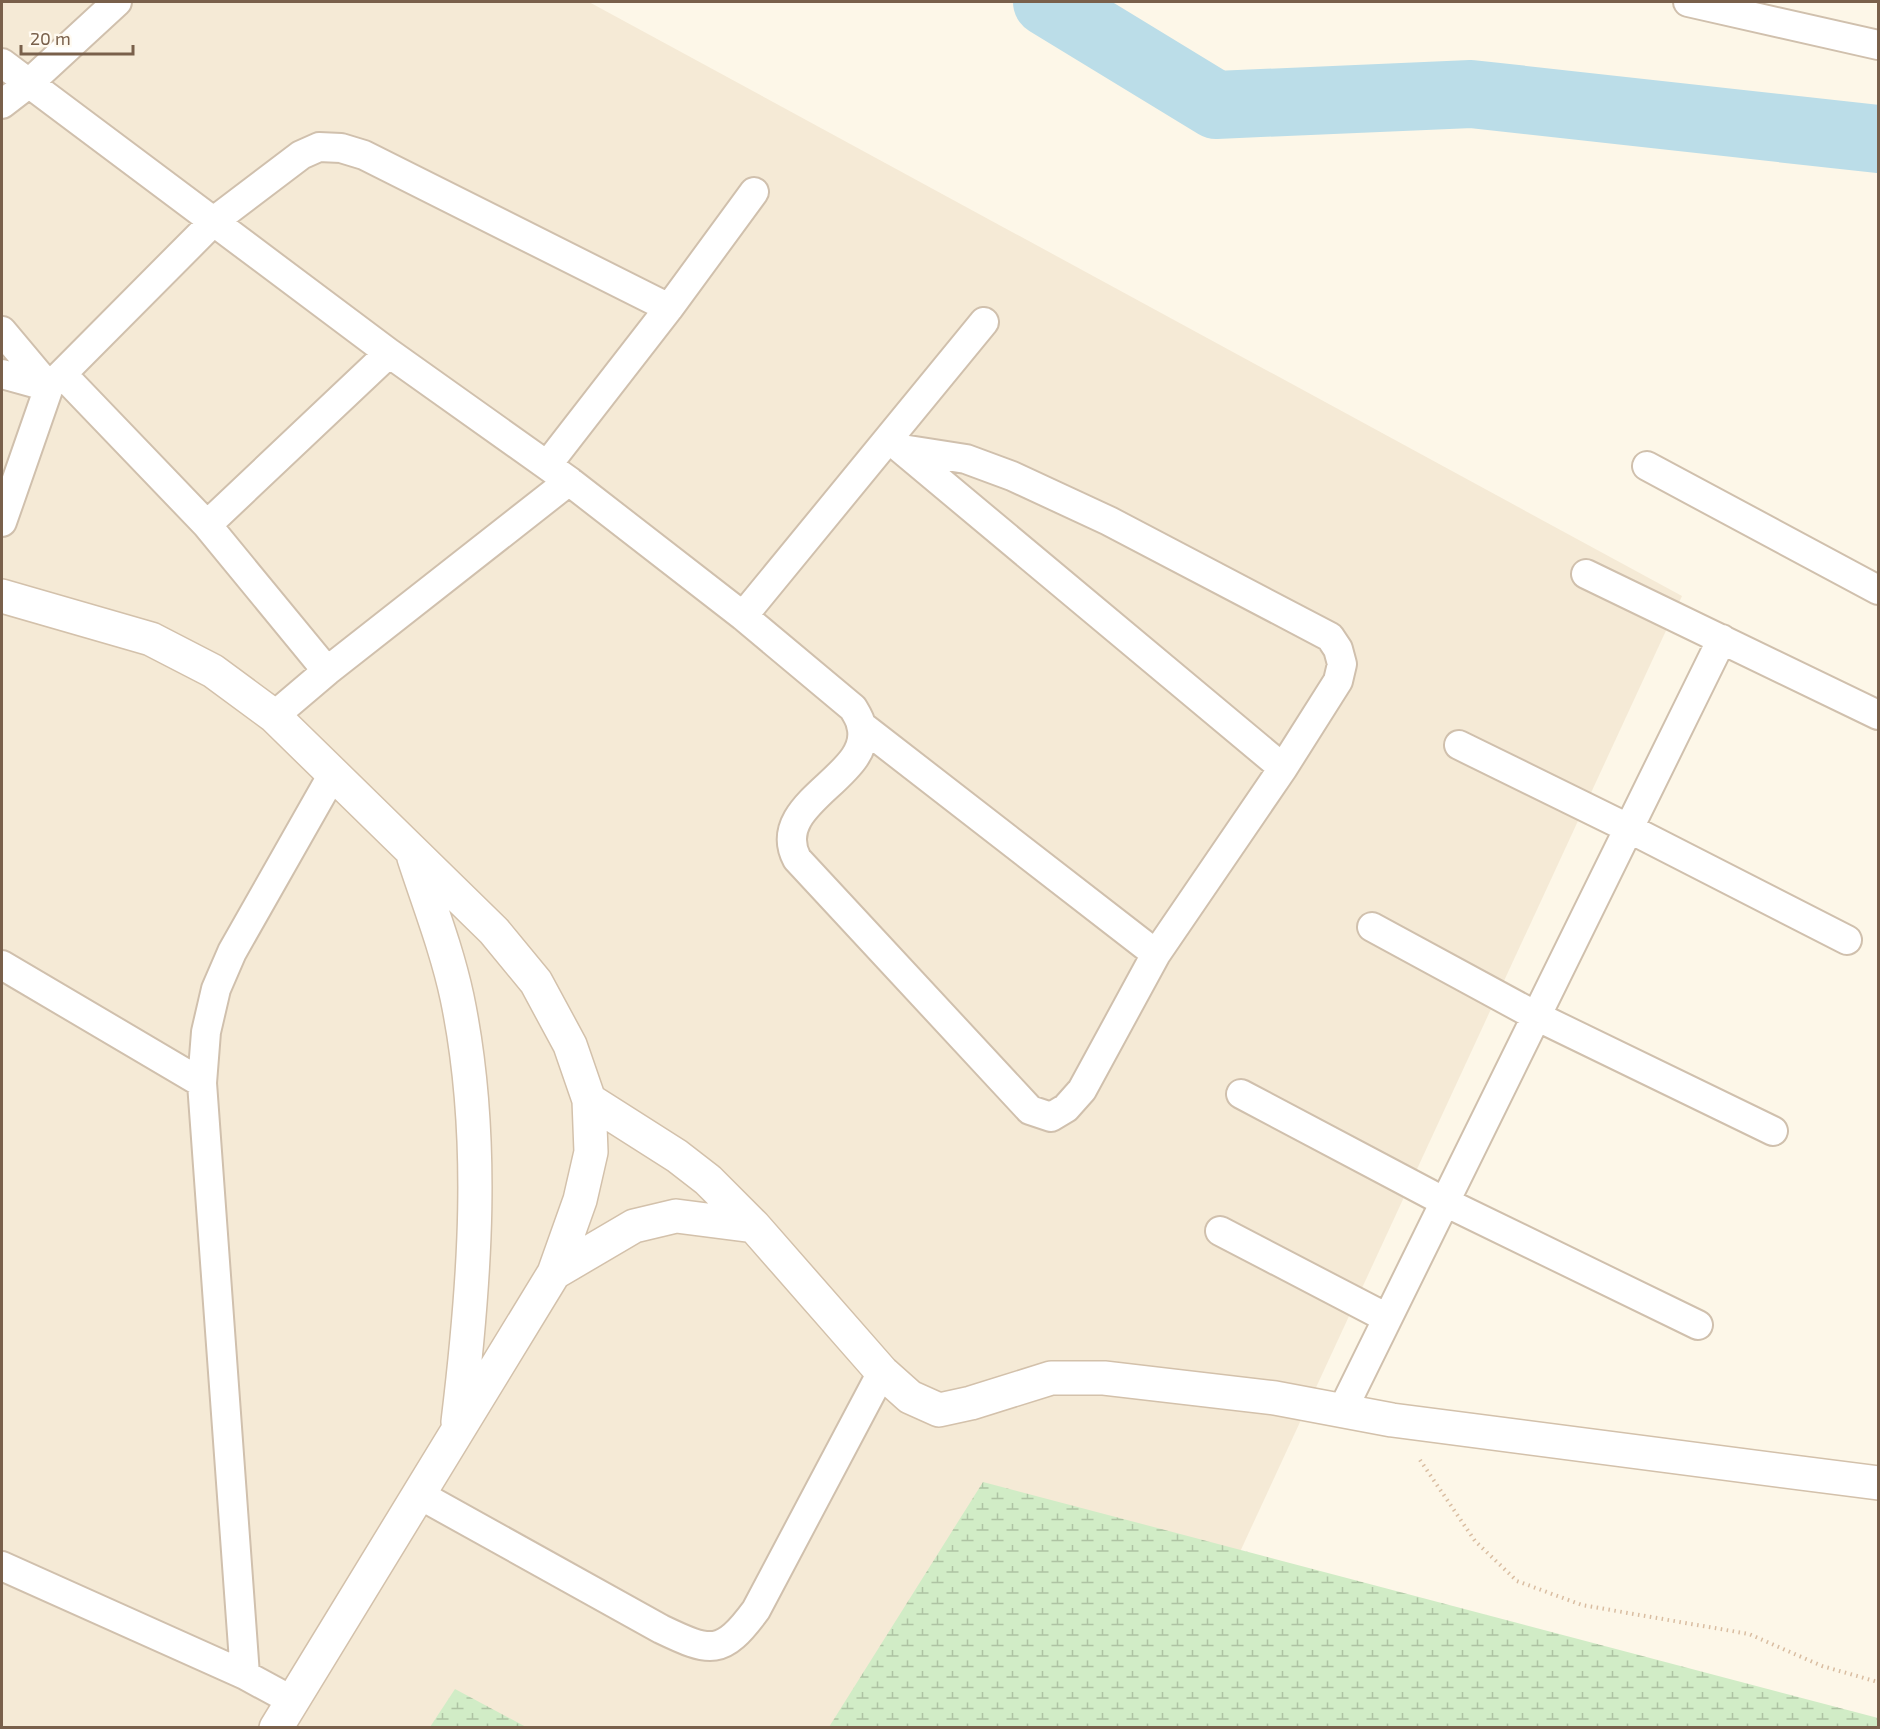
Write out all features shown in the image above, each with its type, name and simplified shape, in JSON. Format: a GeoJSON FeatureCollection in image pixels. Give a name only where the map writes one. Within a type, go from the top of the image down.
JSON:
{"type":"FeatureCollection","features":[{"type":"Feature","properties":{"kind":"street"},"geometry":{"type":"LineString","coordinates":[[1688,2],[1878,45]]}},
{"type":"Feature","properties":{"kind":"street"},"geometry":{"type":"LineString","coordinates":[[2,104],[28,84],[109,4]]}},
{"type":"Feature","properties":{"kind":"street"},"geometry":{"type":"LineString","coordinates":[[2,63],[389,353],[559,473],[743,616],[853,708],[862,726],[1156,954]]}},
{"type":"Feature","properties":{"kind":"street"},"geometry":{"type":"LineString","coordinates":[[2,522],[56,381],[214,222],[301,155],[319,147],[341,148],[364,155],[669,308]]}},
{"type":"Feature","properties":{"kind":"street"},"geometry":{"type":"LineString","coordinates":[[274,716],[559,473],[669,308],[754,192]]}},
{"type":"Feature","properties":{"kind":"street"},"geometry":{"type":"LineString","coordinates":[[743,616],[893,444],[984,322]]}},
{"type":"Feature","properties":{"kind":"street"},"geometry":{"type":"LineString","coordinates":[[2,331],[207,525],[327,671]]}},
{"type":"Feature","properties":{"kind":"street"},"geometry":{"type":"LineString","coordinates":[[207,525],[389,353]]}},
{"type":"Feature","properties":{"kind":"street"},"geometry":{"type":"LineString","coordinates":[[2,374],[56,381]]}},
{"type":"Feature","properties":{"kind":"street"},"geometry":{"type":"LineString","coordinates":[[893,444],[1283,768]]}},
{"type":"Feature","properties":{"kind":"street"},"geometry":{"type":"LineString","coordinates":[[862,726],[859,747],[851,761],[800,815],[791,832],[790,846],[797,859],[1030,1110],[1051,1118],[1066,1108],[1082,1090],[1156,954],[1283,768],[1338,681],[1342,664],[1338,649],[1330,637],[1109,521],[1012,476],[966,459],[893,444]]}},
{"type":"Feature","properties":{"kind":"street"},"geometry":{"type":"LineString","coordinates":[[1647,466],[1878,590]]}},
{"type":"Feature","properties":{"kind":"street"},"geometry":{"type":"LineString","coordinates":[[1586,574],[1878,715]]}},
{"type":"Feature","properties":{"kind":"street"},"geometry":{"type":"LineString","coordinates":[[2,596],[152,639],[213,671],[274,716],[412,854],[494,931],[536,981],[570,1045],[589,1100],[591,1152],[580,1200],[554,1273],[284,1714],[245,1675],[2,1566]]}},
{"type":"Feature","properties":{"kind":"street"},"geometry":{"type":"LineString","coordinates":[[1342,1411],[1722,639]]}},
{"type":"Feature","properties":{"kind":"street"},"geometry":{"type":"LineString","coordinates":[[1459,745],[1629,828],[1847,940]]}},
{"type":"Feature","properties":{"kind":"street"},"geometry":{"type":"LineString","coordinates":[[245,1675],[202,1083],[206,1032],[216,989],[232,952],[333,774]]}},
{"type":"Feature","properties":{"kind":"street"},"geometry":{"type":"LineString","coordinates":[[412,854],[457,996],[474,1121],[471,1319],[457,1433]]}},
{"type":"Feature","properties":{"kind":"street"},"geometry":{"type":"LineString","coordinates":[[1372,927],[1536,1016],[1773,1131]]}},
{"type":"Feature","properties":{"kind":"street"},"geometry":{"type":"LineString","coordinates":[[2,965],[202,1083]]}},
{"type":"Feature","properties":{"kind":"street"},"geometry":{"type":"LineString","coordinates":[[1241,1094],[1444,1202],[1698,1325]]}},
{"type":"Feature","properties":{"kind":"street"},"geometry":{"type":"LineString","coordinates":[[589,1100],[677,1156],[708,1180],[754,1226],[882,1372],[910,1397],[939,1410],[971,1403],[1051,1378],[1077,1376],[1275,1398],[1392,1420],[1878,1483]]}},
{"type":"Feature","properties":{"kind":"street"},"geometry":{"type":"LineString","coordinates":[[554,1273],[634,1226],[676,1216],[754,1226]]}},
{"type":"Feature","properties":{"kind":"street"},"geometry":{"type":"LineString","coordinates":[[1220,1231],[1387,1318]]}},
{"type":"Feature","properties":{"kind":"street"},"geometry":{"type":"LineString","coordinates":[[420,1495],[661,1629],[694,1644],[722,1646],[738,1635],[756,1610],[882,1372]]}},
{"type":"Feature","properties":{"kind":"path"},"geometry":{"type":"LineString","coordinates":[[1392,1420],[1475,1541],[1517,1581],[1582,1605],[1749,1634],[1822,1666],[1878,1682]]}},
{"type":"Feature","properties":{"kind":"shaded area"},"geometry":{"type":"Polygon","coordinates":[[[2,2],[589,2],[1682,596],[1159,1727],[2,1728],[2,2]]]}},
{"type":"Feature","properties":{"kind":"green space"},"geometry":{"type":"Polygon","coordinates":[[[983,1482],[1878,1718],[1878,1727],[829,1727],[983,1482]]]}},
{"type":"Feature","properties":{"kind":"green space"},"geometry":{"type":"Polygon","coordinates":[[[455,1689],[526,1727],[430,1727],[455,1689]]]}},
{"type":"Feature","properties":{"kind":"waterway"},"geometry":{"type":"LineString","coordinates":[[1047,2],[1216,105],[1471,94],[1878,139]]}}]}
